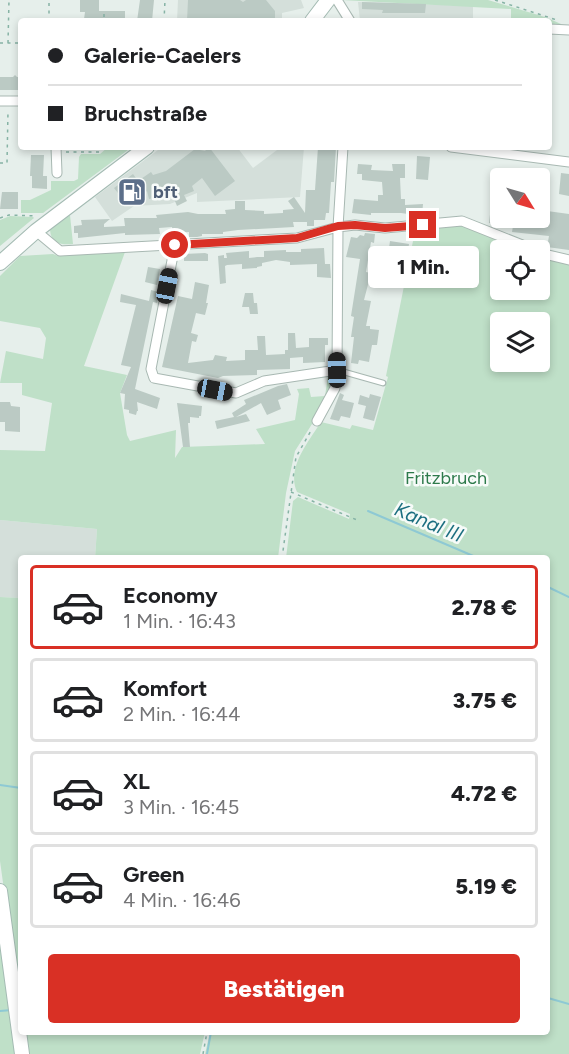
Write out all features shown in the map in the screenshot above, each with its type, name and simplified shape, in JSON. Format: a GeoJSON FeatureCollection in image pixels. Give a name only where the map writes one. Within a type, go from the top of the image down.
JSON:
{"type":"FeatureCollection","features":[{"type":"Feature","properties":{"kind":"main road"},"geometry":{"type":"LineString","coordinates":[[314,18],[328,0]]}},
{"type":"Feature","properties":{"kind":"main road"},"geometry":{"type":"LineString","coordinates":[[0,263],[51,219],[143,150]]}},
{"type":"Feature","properties":{"kind":"main road"},"geometry":{"type":"LineString","coordinates":[[0,891],[18,1019]]}},
{"type":"Feature","properties":{"kind":"main road"},"geometry":{"type":"LineString","coordinates":[[20,1035],[22,1054]]}},
{"type":"Feature","properties":{"kind":"street"},"geometry":{"type":"LineString","coordinates":[[337,0],[348,18]]}},
{"type":"Feature","properties":{"kind":"street"},"geometry":{"type":"LineString","coordinates":[[552,29],[569,30]]}},
{"type":"Feature","properties":{"kind":"street"},"geometry":{"type":"LineString","coordinates":[[56,150],[57,173]]}},
{"type":"Feature","properties":{"kind":"street"},"geometry":{"type":"LineString","coordinates":[[317,421],[335,388],[337,370],[336,297],[343,150]]}},
{"type":"Feature","properties":{"kind":"street"},"geometry":{"type":"LineString","coordinates":[[475,150],[569,162]]}},
{"type":"Feature","properties":{"kind":"street"},"geometry":{"type":"LineString","coordinates":[[36,231],[60,251],[297,238],[338,226],[385,228],[462,221],[510,240]]}},
{"type":"Feature","properties":{"kind":"street"},"geometry":{"type":"LineString","coordinates":[[175,245],[151,369],[154,378],[236,393],[264,381],[337,370]]}},
{"type":"Feature","properties":{"kind":"street"},"geometry":{"type":"LineString","coordinates":[[550,255],[569,260]]}},
{"type":"Feature","properties":{"kind":"lane"},"geometry":{"type":"LineString","coordinates":[[337,370],[383,383]]}},
{"type":"Feature","properties":{"kind":"path"},"geometry":{"type":"LineString","coordinates":[[8,43],[9,0]]}},
{"type":"Feature","properties":{"kind":"path"},"geometry":{"type":"LineString","coordinates":[[49,0],[49,18]]}},
{"type":"Feature","properties":{"kind":"path"},"geometry":{"type":"LineString","coordinates":[[164,18],[165,0]]}},
{"type":"Feature","properties":{"kind":"path"},"geometry":{"type":"LineString","coordinates":[[495,0],[549,18]]}},
{"type":"Feature","properties":{"kind":"path"},"geometry":{"type":"LineString","coordinates":[[552,19],[561,22]]}},
{"type":"Feature","properties":{"kind":"path"},"geometry":{"type":"LineString","coordinates":[[0,43],[18,43]]}},
{"type":"Feature","properties":{"kind":"path"},"geometry":{"type":"LineString","coordinates":[[0,163],[7,163],[4,101]]}},
{"type":"Feature","properties":{"kind":"path"},"geometry":{"type":"LineString","coordinates":[[56,150],[100,152],[102,150]]}},
{"type":"Feature","properties":{"kind":"path"},"geometry":{"type":"LineString","coordinates":[[0,218],[9,215],[31,215],[51,219]]}},
{"type":"Feature","properties":{"kind":"path"},"geometry":{"type":"LineString","coordinates":[[282,555],[296,457],[317,421]]}},
{"type":"Feature","properties":{"kind":"path"},"geometry":{"type":"LineString","coordinates":[[290,492],[357,520]]}},
{"type":"Feature","properties":{"kind":"path"},"geometry":{"type":"LineString","coordinates":[[203,1054],[206,1035]]}},
{"type":"Feature","properties":{"kind":"shaded area"},"geometry":{"type":"Polygon","coordinates":[[[178,0],[301,0],[304,8],[282,13],[282,18],[177,18],[178,0]]]}},
{"type":"Feature","properties":{"kind":"shaded area"},"geometry":{"type":"Polygon","coordinates":[[[358,2],[473,6],[473,18],[360,18],[358,2]]]}},
{"type":"Feature","properties":{"kind":"shaded area"},"geometry":{"type":"Polygon","coordinates":[[[158,150],[239,150],[253,168],[277,150],[304,150],[300,197],[197,202],[197,193],[170,204],[134,206],[112,221],[95,197],[158,150]]]}},
{"type":"Feature","properties":{"kind":"shaded area"},"geometry":{"type":"Polygon","coordinates":[[[0,520],[97,529],[95,555],[18,555],[18,598],[0,597],[0,520]]]}},
{"type":"Feature","properties":{"kind":"green space"},"geometry":{"type":"Polygon","coordinates":[[[341,0],[488,0],[547,18],[511,18],[511,9],[341,0]]]}},
{"type":"Feature","properties":{"kind":"green space"},"geometry":{"type":"Polygon","coordinates":[[[552,20],[568,27],[552,26],[552,20]]]}},
{"type":"Feature","properties":{"kind":"green space"},"geometry":{"type":"Polygon","coordinates":[[[105,150],[128,150],[43,213],[21,213],[21,200],[30,200],[51,190],[51,181],[78,179],[81,154],[100,154],[105,150]]]}},
{"type":"Feature","properties":{"kind":"green space"},"geometry":{"type":"Polygon","coordinates":[[[70,215],[73,244],[58,243],[52,238],[50,230],[70,215]]]}},
{"type":"Feature","properties":{"kind":"green space"},"geometry":{"type":"Polygon","coordinates":[[[10,216],[34,218],[0,246],[0,220],[10,216]]]}},
{"type":"Feature","properties":{"kind":"green space","name":"Fritzbruch"},"geometry":{"type":"Polygon","coordinates":[[[462,225],[500,240],[490,240],[490,300],[550,300],[550,259],[569,264],[569,1054],[205,1054],[209,1035],[550,1035],[550,555],[286,555],[293,501],[298,497],[349,519],[350,514],[297,492],[294,474],[305,446],[321,422],[350,429],[352,425],[373,430],[388,377],[386,376],[415,231],[462,225]]]}},
{"type":"Feature","properties":{"kind":"green space"},"geometry":{"type":"Polygon","coordinates":[[[125,252],[84,366],[127,375],[120,393],[130,441],[176,430],[175,458],[182,447],[265,444],[256,429],[295,420],[299,394],[297,389],[309,388],[311,397],[325,396],[328,376],[332,377],[334,381],[329,397],[295,451],[286,493],[278,555],[95,555],[97,529],[0,520],[0,450],[45,451],[52,403],[22,395],[22,383],[0,383],[6,351],[43,359],[46,338],[40,328],[0,321],[0,276],[20,256],[53,254],[58,256],[125,252]]]}},
{"type":"Feature","properties":{"kind":"green space"},"geometry":{"type":"Polygon","coordinates":[[[0,597],[18,598],[18,991],[0,861],[0,597]]]}},
{"type":"Feature","properties":{"kind":"green space"},"geometry":{"type":"Polygon","coordinates":[[[0,924],[17,1054],[0,1054],[0,924]]]}},
{"type":"Feature","properties":{"kind":"green space"},"geometry":{"type":"Polygon","coordinates":[[[23,1035],[204,1035],[200,1054],[26,1054],[23,1035]]]}},
{"type":"Feature","properties":{"kind":"building"},"geometry":{"type":"Polygon","coordinates":[[[80,0],[99,0],[99,11],[125,11],[125,18],[84,18],[85,12],[80,12],[80,0]]]}},
{"type":"Feature","properties":{"kind":"building"},"geometry":{"type":"Polygon","coordinates":[[[140,0],[154,0],[152,18],[137,18],[140,0]]]}},
{"type":"Feature","properties":{"kind":"building"},"geometry":{"type":"Polygon","coordinates":[[[188,0],[240,0],[243,2],[266,0],[275,11],[275,18],[187,18],[188,0]]]}},
{"type":"Feature","properties":{"kind":"building"},"geometry":{"type":"Polygon","coordinates":[[[362,2],[426,4],[425,13],[382,13],[383,10],[362,9],[362,2]]]}},
{"type":"Feature","properties":{"kind":"building"},"geometry":{"type":"Polygon","coordinates":[[[15,75],[18,77],[18,90],[0,90],[0,77],[15,75]]]}},
{"type":"Feature","properties":{"kind":"building"},"geometry":{"type":"Polygon","coordinates":[[[194,150],[211,150],[235,181],[215,196],[202,178],[192,186],[194,191],[184,195],[187,201],[177,206],[172,194],[149,199],[147,191],[128,206],[114,188],[133,174],[138,181],[151,172],[153,175],[166,171],[194,150]]]}},
{"type":"Feature","properties":{"kind":"building"},"geometry":{"type":"Polygon","coordinates":[[[318,150],[336,150],[329,213],[326,213],[325,220],[314,220],[314,226],[307,226],[307,222],[293,222],[294,227],[238,230],[223,232],[223,234],[202,234],[197,237],[189,237],[189,232],[173,233],[172,227],[159,228],[160,234],[125,235],[125,233],[78,238],[78,233],[74,233],[74,226],[82,225],[81,220],[110,219],[104,227],[125,226],[124,218],[157,218],[156,215],[188,212],[226,214],[225,210],[235,209],[235,201],[245,201],[245,210],[264,211],[264,214],[283,213],[283,210],[294,209],[288,201],[294,197],[305,213],[306,190],[315,190],[318,150]]]}},
{"type":"Feature","properties":{"kind":"building"},"geometry":{"type":"Polygon","coordinates":[[[31,155],[44,155],[43,176],[47,176],[47,189],[32,188],[31,155]]]}},
{"type":"Feature","properties":{"kind":"building"},"geometry":{"type":"Polygon","coordinates":[[[417,156],[430,157],[428,180],[416,179],[417,156]]]}},
{"type":"Feature","properties":{"kind":"building"},"geometry":{"type":"Polygon","coordinates":[[[358,164],[372,165],[371,170],[393,171],[392,164],[405,164],[405,178],[400,178],[401,199],[405,199],[405,205],[423,204],[422,216],[401,213],[371,213],[371,215],[352,213],[354,199],[378,201],[378,195],[383,195],[382,182],[362,180],[362,174],[357,174],[358,164]]]}},
{"type":"Feature","properties":{"kind":"building"},"geometry":{"type":"Polygon","coordinates":[[[561,173],[569,174],[569,196],[559,194],[561,173]]]}},
{"type":"Feature","properties":{"kind":"building"},"geometry":{"type":"Polygon","coordinates":[[[2,192],[18,192],[18,209],[0,209],[2,192]]]}},
{"type":"Feature","properties":{"kind":"building"},"geometry":{"type":"Polygon","coordinates":[[[550,211],[569,214],[569,250],[550,247],[549,236],[512,232],[513,228],[550,228],[550,211]]]}},
{"type":"Feature","properties":{"kind":"building"},"geometry":{"type":"Polygon","coordinates":[[[365,233],[375,234],[374,243],[371,242],[366,272],[371,273],[364,300],[371,301],[366,326],[379,330],[377,345],[372,345],[369,362],[359,360],[358,364],[351,363],[354,317],[351,316],[360,259],[346,257],[351,237],[364,236],[365,233]]]}},
{"type":"Feature","properties":{"kind":"building"},"geometry":{"type":"Polygon","coordinates":[[[390,241],[409,244],[406,262],[393,260],[395,249],[389,248],[390,241]]]}},
{"type":"Feature","properties":{"kind":"building"},"geometry":{"type":"Polygon","coordinates":[[[324,248],[325,264],[330,264],[331,278],[317,277],[317,264],[290,265],[290,262],[276,260],[262,263],[262,266],[257,268],[242,269],[242,264],[227,265],[225,266],[226,283],[220,284],[218,256],[224,255],[224,258],[227,258],[226,253],[249,251],[249,258],[264,257],[264,251],[301,252],[301,249],[324,248]]]}},
{"type":"Feature","properties":{"kind":"building"},"geometry":{"type":"Polygon","coordinates":[[[184,254],[208,254],[208,261],[184,261],[184,254]]]}},
{"type":"Feature","properties":{"kind":"building"},"geometry":{"type":"Polygon","coordinates":[[[148,267],[160,269],[157,285],[145,282],[148,267]]]}},
{"type":"Feature","properties":{"kind":"building"},"geometry":{"type":"Polygon","coordinates":[[[195,282],[209,285],[206,303],[208,303],[205,315],[196,313],[191,333],[198,335],[196,342],[192,341],[188,363],[213,360],[215,355],[227,357],[226,361],[245,360],[245,350],[258,350],[257,336],[265,336],[266,355],[285,354],[285,350],[288,350],[288,333],[295,333],[296,348],[309,347],[309,338],[328,338],[328,345],[325,345],[325,362],[303,363],[303,357],[290,358],[290,369],[257,370],[257,375],[218,378],[162,367],[178,296],[192,299],[195,282]]]}},
{"type":"Feature","properties":{"kind":"building"},"geometry":{"type":"Polygon","coordinates":[[[151,290],[159,292],[157,303],[153,302],[135,389],[160,398],[157,409],[137,402],[136,415],[124,409],[125,394],[120,393],[131,367],[121,365],[136,305],[120,302],[121,294],[149,301],[151,290]]]}},
{"type":"Feature","properties":{"kind":"building"},"geometry":{"type":"Polygon","coordinates":[[[245,293],[253,293],[258,314],[250,314],[249,307],[242,307],[245,293]]]}},
{"type":"Feature","properties":{"kind":"building"},"geometry":{"type":"Polygon","coordinates":[[[287,384],[291,395],[278,400],[281,409],[267,415],[261,403],[236,417],[246,414],[250,421],[217,429],[215,421],[234,417],[232,413],[246,404],[244,400],[287,384]]]}},
{"type":"Feature","properties":{"kind":"building"},"geometry":{"type":"Polygon","coordinates":[[[340,393],[344,395],[342,400],[354,403],[350,418],[341,416],[339,421],[330,419],[340,393]]]}},
{"type":"Feature","properties":{"kind":"building"},"geometry":{"type":"Polygon","coordinates":[[[370,394],[381,397],[374,421],[363,418],[366,406],[358,404],[360,395],[369,398],[370,394]]]}},
{"type":"Feature","properties":{"kind":"building"},"geometry":{"type":"Polygon","coordinates":[[[0,402],[10,402],[11,406],[20,407],[20,432],[5,431],[5,422],[0,422],[0,402]]]}},
{"type":"Feature","properties":{"kind":"building"},"geometry":{"type":"Polygon","coordinates":[[[177,403],[202,406],[201,416],[199,418],[190,417],[190,423],[188,423],[190,447],[183,447],[177,403]]]}},
{"type":"Feature","properties":{"kind":"waterway","name":"Kanal III"},"geometry":{"type":"LineString","coordinates":[[368,511],[471,555]]}},
{"type":"Feature","properties":{"kind":"waterway","name":"Kanal III"},"geometry":{"type":"LineString","coordinates":[[550,588],[569,597]]}},
{"type":"Feature","properties":{"kind":"waterway"},"geometry":{"type":"LineString","coordinates":[[0,785],[18,788]]}},
{"type":"Feature","properties":{"kind":"waterway"},"geometry":{"type":"LineString","coordinates":[[550,999],[569,1004]]}},
{"type":"Feature","properties":{"kind":"waterway"},"geometry":{"type":"LineString","coordinates":[[0,1011],[12,1010]]}},
{"type":"Feature","properties":{"kind":"waterway"},"geometry":{"type":"LineString","coordinates":[[207,1054],[210,1035]]}},
{"type":"Feature","properties":{"kind":"place","name":"bft"},"geometry":{"type":"Point","coordinates":[132,192]}},
{"type":"Feature","properties":{"kind":"route"},"geometry":{"type":"LineString","coordinates":[[175,245],[297,238],[338,226],[385,228],[423,225]]}}]}
